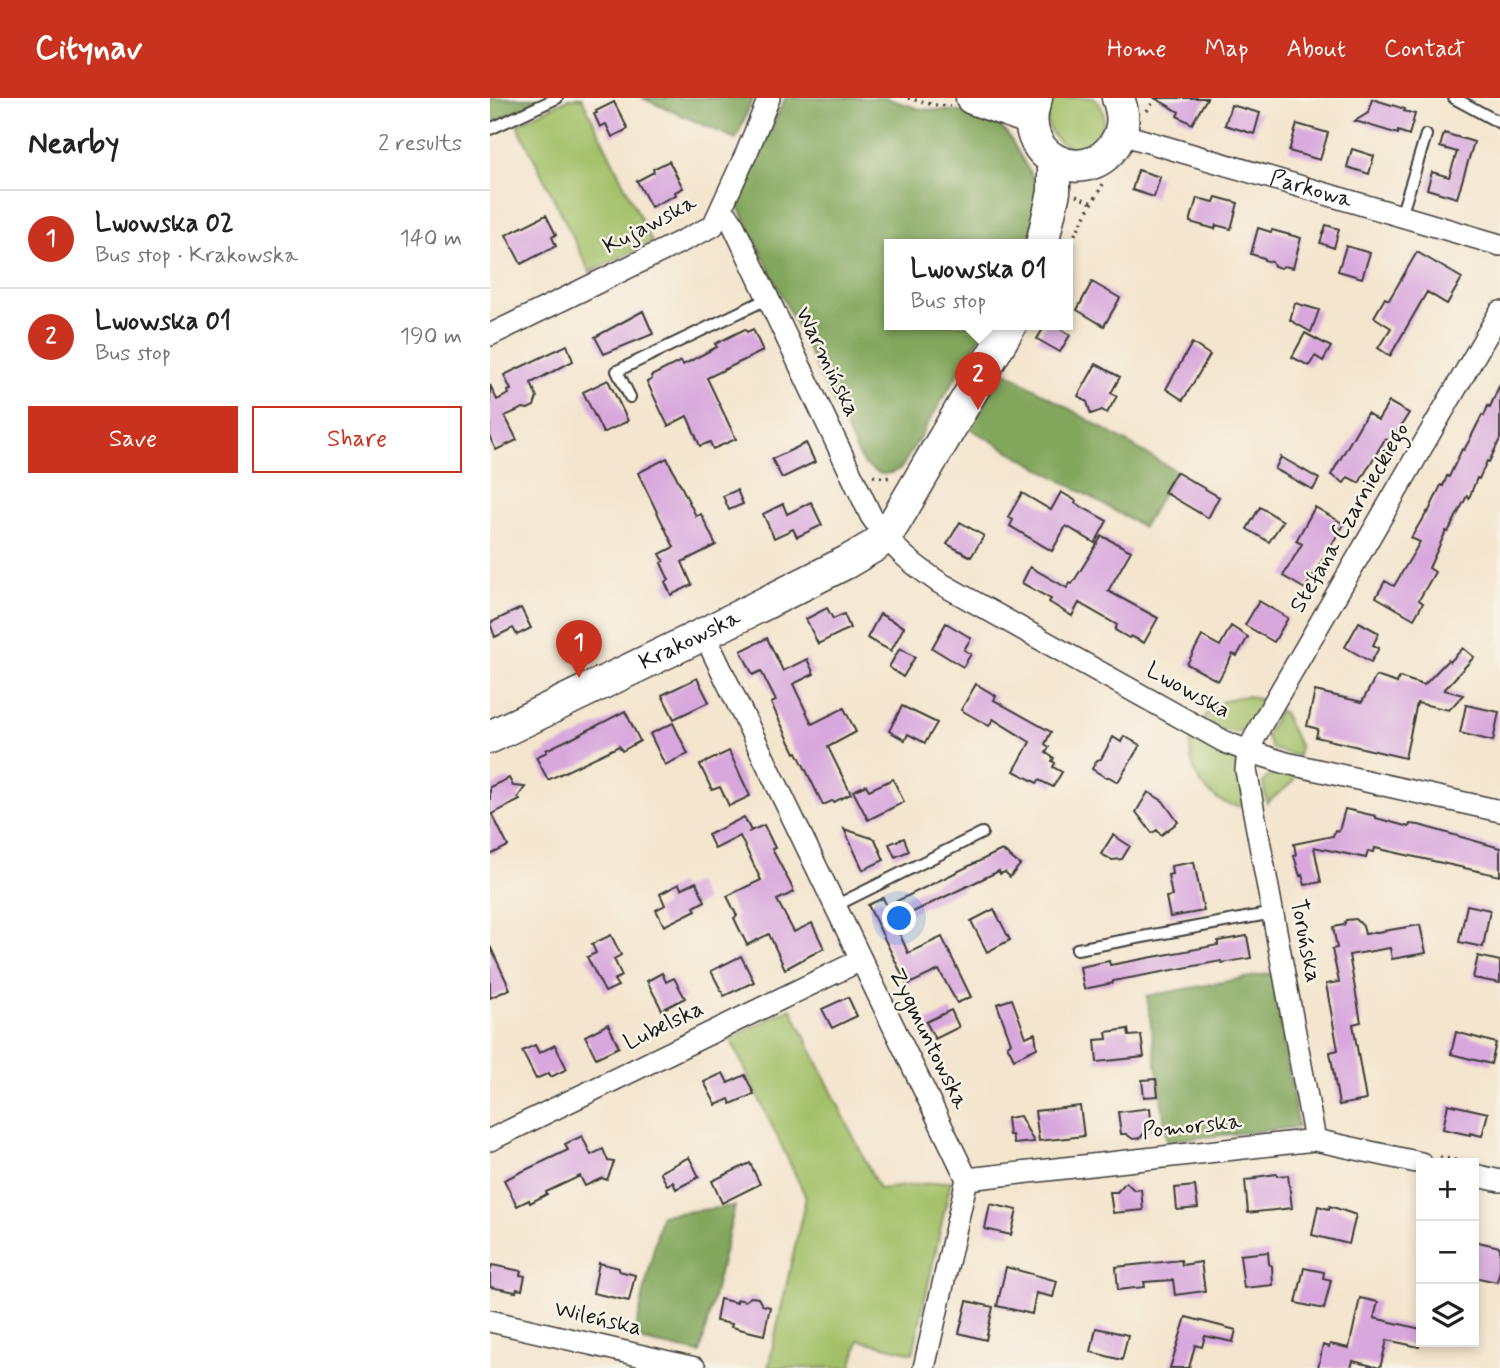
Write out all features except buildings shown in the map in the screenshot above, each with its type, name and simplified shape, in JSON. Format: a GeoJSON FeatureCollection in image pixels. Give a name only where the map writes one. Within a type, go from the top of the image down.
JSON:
{"type":"FeatureCollection","features":[{"type":"Feature","properties":{"kind":"street","name":"Kujawska"},"geometry":{"type":"LineString","coordinates":[[490,335],[711,227],[769,98]]}},
{"type":"Feature","properties":{"kind":"street"},"geometry":{"type":"LineString","coordinates":[[1043,239],[1054,192],[1080,168],[1110,152],[1121,134],[1123,117],[1119,99]]}},
{"type":"Feature","properties":{"kind":"street"},"geometry":{"type":"LineString","coordinates":[[966,103],[1033,109],[1034,138],[1046,155],[1080,168]]}},
{"type":"Feature","properties":{"kind":"street","name":"Parkowa"},"geometry":{"type":"LineString","coordinates":[[1121,134],[1500,245]]}},
{"type":"Feature","properties":{"kind":"street"},"geometry":{"type":"LineString","coordinates":[[1061,239],[1070,195],[1080,168]]}},
{"type":"Feature","properties":{"kind":"street","name":"Warmińska"},"geometry":{"type":"LineString","coordinates":[[720,212],[725,213],[731,220],[871,516],[885,537]]}},
{"type":"Feature","properties":{"kind":"street","name":"Stefana Czarnieckiego"},"geometry":{"type":"LineString","coordinates":[[1248,751],[1500,312]]}},
{"type":"Feature","properties":{"kind":"street"},"geometry":{"type":"LineString","coordinates":[[885,537],[1007,330]]}},
{"type":"Feature","properties":{"kind":"street","name":"Krakowska"},"geometry":{"type":"LineString","coordinates":[[490,737],[847,562],[885,537]]}},
{"type":"Feature","properties":{"kind":"street","name":"Lwowska"},"geometry":{"type":"LineString","coordinates":[[885,537],[901,555],[940,583],[1225,742],[1286,763],[1500,811]]}},
{"type":"Feature","properties":{"kind":"street","name":"Zygmuntowska"},"geometry":{"type":"LineString","coordinates":[[704,634],[967,1179]]}},
{"type":"Feature","properties":{"kind":"street","name":"Toruńska"},"geometry":{"type":"LineString","coordinates":[[1248,751],[1246,769],[1315,1140]]}},
{"type":"Feature","properties":{"kind":"street","name":"Lubelska"},"geometry":{"type":"LineString","coordinates":[[490,1140],[861,960]]}},
{"type":"Feature","properties":{"kind":"street","name":"Pomorska"},"geometry":{"type":"LineString","coordinates":[[967,1179],[1315,1140],[1420,1158]]}},
{"type":"Feature","properties":{"kind":"street"},"geometry":{"type":"LineString","coordinates":[[1479,1176],[1500,1181]]}},
{"type":"Feature","properties":{"kind":"street"},"geometry":{"type":"LineString","coordinates":[[924,1368],[967,1179]]}},
{"type":"Feature","properties":{"kind":"street","name":"Wileńska"},"geometry":{"type":"LineString","coordinates":[[490,1321],[695,1368]]}},
{"type":"Feature","properties":{"kind":"lane"},"geometry":{"type":"LineString","coordinates":[[490,129],[557,98]]}},
{"type":"Feature","properties":{"kind":"lane"},"geometry":{"type":"LineString","coordinates":[[1454,98],[1500,123]]}},
{"type":"Feature","properties":{"kind":"lane"},"geometry":{"type":"LineString","coordinates":[[1401,216],[1426,135]]}},
{"type":"Feature","properties":{"kind":"lane"},"geometry":{"type":"LineString","coordinates":[[630,397],[617,371],[767,299]]}},
{"type":"Feature","properties":{"kind":"lane"},"geometry":{"type":"LineString","coordinates":[[835,906],[982,834]]}},
{"type":"Feature","properties":{"kind":"lane"},"geometry":{"type":"LineString","coordinates":[[1077,949],[1273,913]]}},
{"type":"Feature","properties":{"kind":"path"},"geometry":{"type":"LineString","coordinates":[[908,98],[934,105],[966,103]]}},
{"type":"Feature","properties":{"kind":"path"},"geometry":{"type":"LineString","coordinates":[[1068,239],[1080,168]]}},
{"type":"Feature","properties":{"kind":"green space"},"geometry":{"type":"Polygon","coordinates":[[[490,98],[543,98],[490,123],[490,98]]]}},
{"type":"Feature","properties":{"kind":"green space"},"geometry":{"type":"Polygon","coordinates":[[[570,98],[582,98],[652,242],[590,272],[517,124],[570,98]]]}},
{"type":"Feature","properties":{"kind":"green space"},"geometry":{"type":"Polygon","coordinates":[[[642,98],[753,98],[736,139],[642,98]]]}},
{"type":"Feature","properties":{"kind":"green space"},"geometry":{"type":"Polygon","coordinates":[[[785,98],[886,98],[920,109],[972,112],[997,124],[1007,133],[1036,183],[1037,208],[1029,239],[884,239],[884,330],[984,330],[901,468],[880,474],[862,462],[738,205],[785,98]]]}},
{"type":"Feature","properties":{"kind":"green space"},"geometry":{"type":"Polygon","coordinates":[[[1056,98],[1095,98],[1102,109],[1104,120],[1102,129],[1094,140],[1084,146],[1073,147],[1062,143],[1053,135],[1048,125],[1049,112],[1056,98]]]}},
{"type":"Feature","properties":{"kind":"green space"},"geometry":{"type":"Polygon","coordinates":[[[1003,370],[1176,471],[1143,527],[969,428],[1003,370]]]}},
{"type":"Feature","properties":{"kind":"green space"},"geometry":{"type":"Polygon","coordinates":[[[1247,696],[1265,701],[1245,728],[1233,732],[1203,720],[1211,709],[1222,702],[1247,696]]]}},
{"type":"Feature","properties":{"kind":"green space"},"geometry":{"type":"Polygon","coordinates":[[[1279,710],[1300,747],[1298,756],[1272,749],[1266,736],[1279,710]]]}},
{"type":"Feature","properties":{"kind":"green space"},"geometry":{"type":"Polygon","coordinates":[[[1194,735],[1234,757],[1246,806],[1226,803],[1202,784],[1191,757],[1190,748],[1194,735]]]}},
{"type":"Feature","properties":{"kind":"green space"},"geometry":{"type":"Polygon","coordinates":[[[1277,769],[1295,772],[1293,782],[1267,803],[1263,783],[1267,777],[1276,774],[1277,769]]]}},
{"type":"Feature","properties":{"kind":"green space"},"geometry":{"type":"Polygon","coordinates":[[[1272,973],[1298,1127],[1167,1141],[1147,996],[1272,973]]]}},
{"type":"Feature","properties":{"kind":"green space"},"geometry":{"type":"Polygon","coordinates":[[[791,1008],[879,1189],[951,1181],[913,1353],[859,1340],[851,1368],[768,1368],[806,1197],[730,1038],[791,1008]]]}},
{"type":"Feature","properties":{"kind":"green space"},"geometry":{"type":"Polygon","coordinates":[[[735,1206],[700,1353],[634,1339],[661,1215],[735,1206]]]}},
{"type":"Feature","properties":{"kind":"place","name":"Lwowska 01"},"geometry":{"type":"Point","coordinates":[978,410]}},
{"type":"Feature","properties":{"kind":"place","name":"Lwowska 02"},"geometry":{"type":"Point","coordinates":[579,678]}}]}
